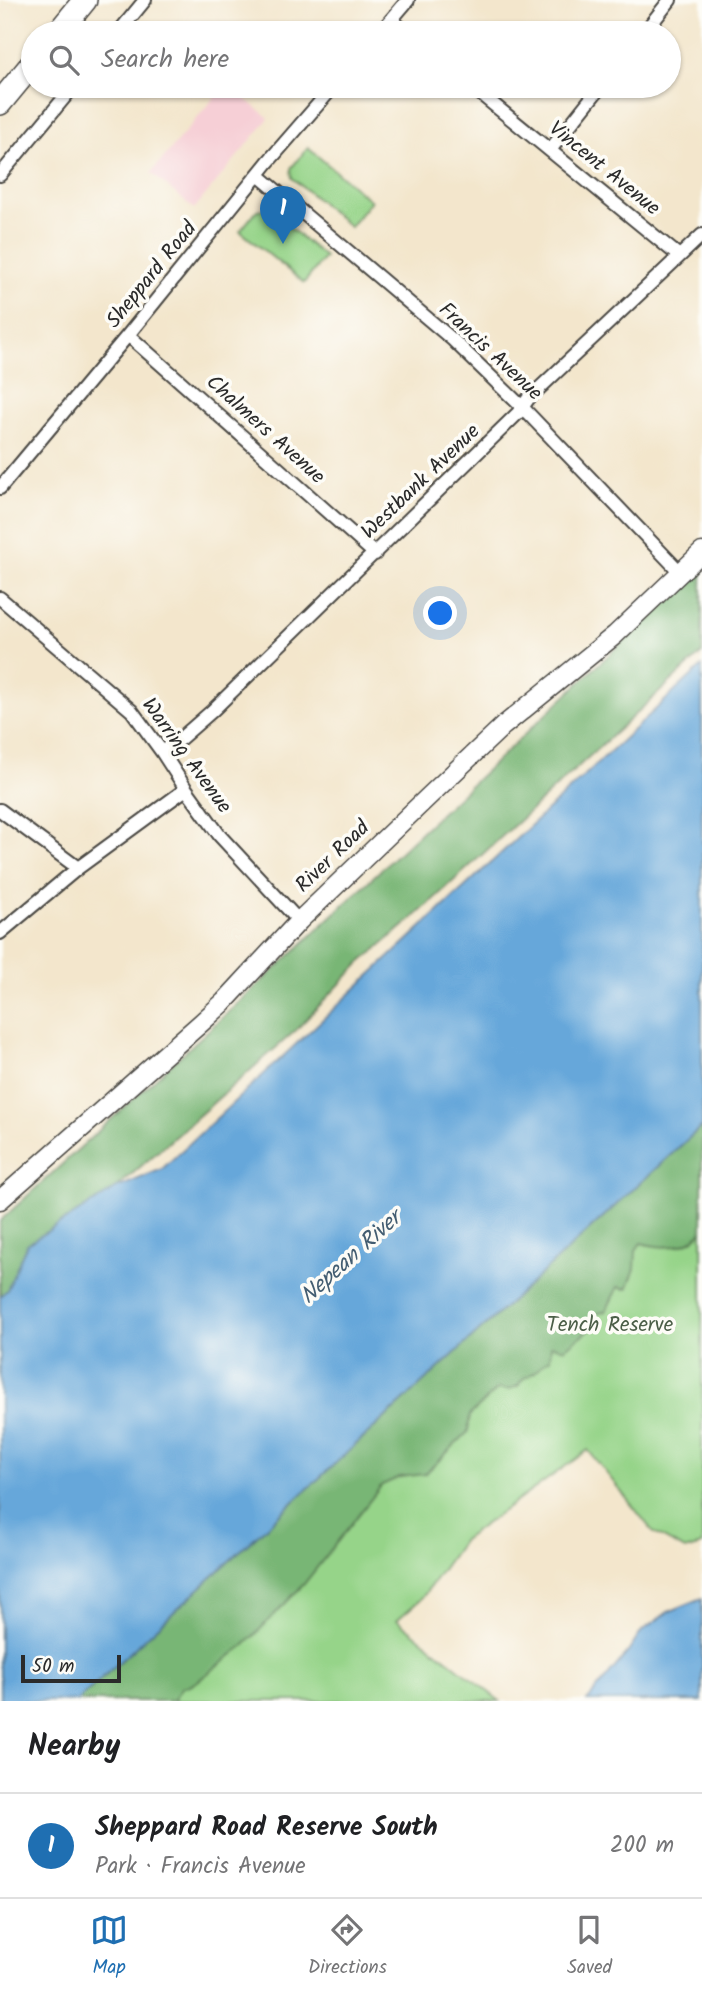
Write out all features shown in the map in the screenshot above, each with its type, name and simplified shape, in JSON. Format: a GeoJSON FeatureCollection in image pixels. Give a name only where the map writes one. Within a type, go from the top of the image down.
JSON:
{"type":"FeatureCollection","features":[{"type":"Feature","properties":{"kind":"highway"},"geometry":{"type":"LineString","coordinates":[[68,21],[85,0]]}},
{"type":"Feature","properties":{"kind":"highway"},"geometry":{"type":"LineString","coordinates":[[0,103],[21,78]]}},
{"type":"Feature","properties":{"kind":"street"},"geometry":{"type":"LineString","coordinates":[[128,21],[145,0]]}},
{"type":"Feature","properties":{"kind":"street"},"geometry":{"type":"LineString","coordinates":[[391,20],[408,0]]}},
{"type":"Feature","properties":{"kind":"street"},"geometry":{"type":"LineString","coordinates":[[653,21],[670,0]]}},
{"type":"Feature","properties":{"kind":"street"},"geometry":{"type":"LineString","coordinates":[[0,175],[64,98]]}},
{"type":"Feature","properties":{"kind":"street","name":"Sheppard Road"},"geometry":{"type":"LineString","coordinates":[[0,488],[324,98]]}},
{"type":"Feature","properties":{"kind":"street","name":"Vincent Avenue"},"geometry":{"type":"LineString","coordinates":[[486,98],[680,256]]}},
{"type":"Feature","properties":{"kind":"street"},"geometry":{"type":"LineString","coordinates":[[550,150],[591,98]]}},
{"type":"Feature","properties":{"kind":"street","name":"Francis Avenue"},"geometry":{"type":"LineString","coordinates":[[258,175],[453,340],[522,407],[681,573]]}},
{"type":"Feature","properties":{"kind":"street","name":"Westbank Avenue"},"geometry":{"type":"LineString","coordinates":[[162,752],[212,711],[518,413],[528,399],[702,235]]}},
{"type":"Feature","properties":{"kind":"street","name":"Chalmers Avenue"},"geometry":{"type":"LineString","coordinates":[[128,335],[375,554]]}},
{"type":"Feature","properties":{"kind":"street","name":"River Road"},"geometry":{"type":"LineString","coordinates":[[0,1200],[224,1002],[299,921],[503,726],[615,635],[702,552]]}},
{"type":"Feature","properties":{"kind":"street","name":"Warring Avenue"},"geometry":{"type":"LineString","coordinates":[[0,598],[127,706],[225,843],[299,921]]}},
{"type":"Feature","properties":{"kind":"street"},"geometry":{"type":"LineString","coordinates":[[0,933],[78,868],[186,789]]}},
{"type":"Feature","properties":{"kind":"street"},"geometry":{"type":"LineString","coordinates":[[0,810],[78,868]]}},
{"type":"Feature","properties":{"kind":"shaded area"},"geometry":{"type":"Polygon","coordinates":[[[214,98],[245,98],[269,118],[194,209],[151,173],[214,98]]]}},
{"type":"Feature","properties":{"kind":"green space"},"geometry":{"type":"Polygon","coordinates":[[[308,148],[371,201],[350,227],[292,178],[291,168],[308,148]]]}},
{"type":"Feature","properties":{"kind":"green space"},"geometry":{"type":"Polygon","coordinates":[[[267,209],[325,257],[304,283],[240,231],[257,210],[267,209]]]}},
{"type":"Feature","properties":{"kind":"green space"},"geometry":{"type":"Polygon","coordinates":[[[702,567],[702,653],[411,920],[360,963],[294,1032],[90,1211],[0,1301],[0,1221],[284,961],[702,567]]]}},
{"type":"Feature","properties":{"kind":"green space","name":"Tench Reserve"},"geometry":{"type":"Polygon","coordinates":[[[702,1126],[702,1545],[685,1550],[654,1533],[588,1450],[463,1540],[422,1598],[397,1620],[500,1701],[77,1701],[702,1126]]]}},
{"type":"Feature","properties":{"kind":"green space"},"geometry":{"type":"Polygon","coordinates":[[[702,1126],[702,1231],[696,1237],[674,1246],[641,1243],[636,1250],[635,1269],[627,1289],[618,1287],[606,1311],[593,1315],[596,1325],[564,1349],[551,1345],[550,1359],[518,1386],[508,1390],[498,1389],[470,1415],[468,1432],[425,1474],[400,1477],[382,1485],[304,1584],[245,1645],[195,1683],[181,1688],[173,1701],[77,1701],[702,1126]]]}},
{"type":"Feature","properties":{"kind":"water","name":"Nepean River"},"geometry":{"type":"Polygon","coordinates":[[[702,666],[702,1126],[77,1701],[0,1701],[0,1296],[7,1290],[27,1244],[117,1188],[162,1169],[702,666]]]}},
{"type":"Feature","properties":{"kind":"water"},"geometry":{"type":"Polygon","coordinates":[[[702,1598],[702,1701],[587,1701],[642,1631],[668,1612],[702,1598]]]}},
{"type":"Feature","properties":{"kind":"place","name":"Sheppard Road Reserve South"},"geometry":{"type":"Point","coordinates":[283,244]}}]}
